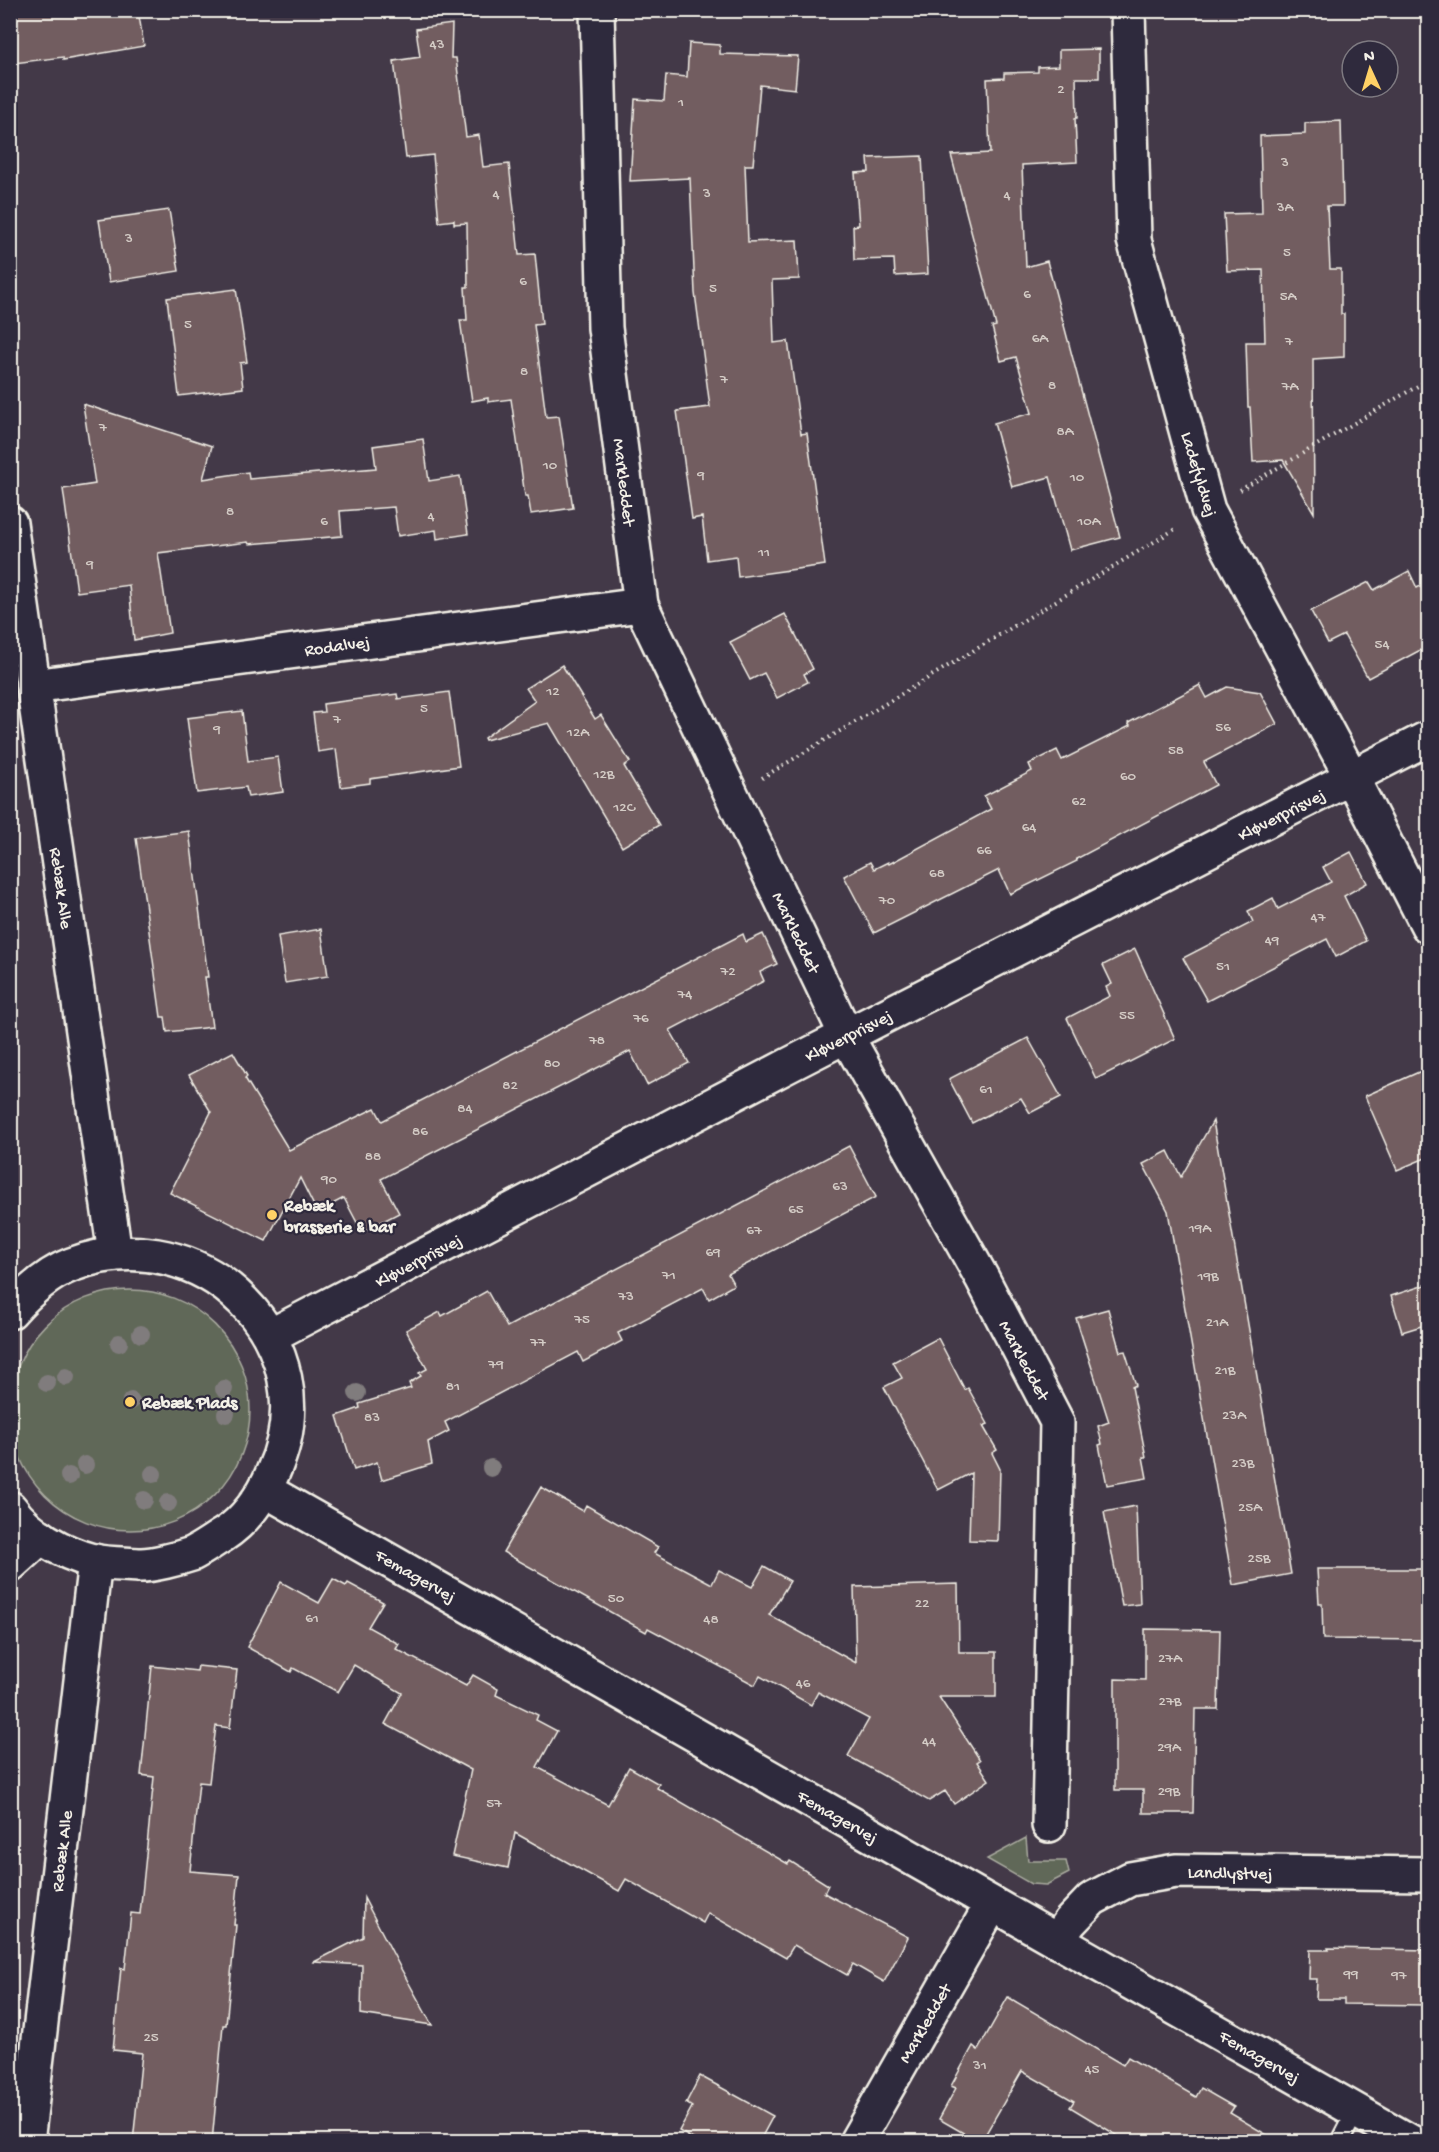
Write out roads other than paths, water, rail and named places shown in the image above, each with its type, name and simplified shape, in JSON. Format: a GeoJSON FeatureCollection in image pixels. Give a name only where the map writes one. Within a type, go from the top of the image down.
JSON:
{"type":"FeatureCollection","features":[{"type":"Feature","properties":{"kind":"street","name":"Markleddet"},"geometry":{"type":"LineString","coordinates":[[597,10],[605,327],[641,605],[847,1036],[982,1278],[1057,1422],[1049,1825]]}},
{"type":"Feature","properties":{"kind":"street","name":"Ladefyldvej"},"geometry":{"type":"LineString","coordinates":[[1128,10],[1134,240],[1208,510],[1352,778],[1428,926]]}},
{"type":"Feature","properties":{"kind":"street","name":"Rebæk Alle"},"geometry":{"type":"LineString","coordinates":[[10,523],[114,1254]]}},
{"type":"Feature","properties":{"kind":"street","name":"Rodalvej"},"geometry":{"type":"LineString","coordinates":[[33,686],[641,605]]}},
{"type":"Feature","properties":{"kind":"street","name":"Kløverprisvej"},"geometry":{"type":"LineString","coordinates":[[270,1336],[847,1036],[1428,738]]}},
{"type":"Feature","properties":{"kind":"street"},"geometry":{"type":"LineString","coordinates":[[10,1312],[30,1290],[70,1265],[114,1254],[161,1256],[205,1271],[243,1299],[270,1336],[284,1374],[288,1414],[282,1454],[266,1490],[234,1528],[192,1554],[144,1565],[95,1561],[66,1551],[41,1537],[10,1508]]}},
{"type":"Feature","properties":{"kind":"street","name":"Femagervej"},"geometry":{"type":"LineString","coordinates":[[266,1490],[1411,2142]]}},
{"type":"Feature","properties":{"kind":"street"},"geometry":{"type":"LineString","coordinates":[[10,1565],[41,1537]]}},
{"type":"Feature","properties":{"kind":"street","name":"Rebæk Alle"},"geometry":{"type":"LineString","coordinates":[[27,2142],[95,1561]]}},
{"type":"Feature","properties":{"kind":"street","name":"Landlystvej"},"geometry":{"type":"LineString","coordinates":[[1057,1941],[1070,1922],[1092,1899],[1130,1879],[1176,1871],[1428,1874]]}},
{"type":"Feature","properties":{"kind":"street","name":"Markleddet"},"geometry":{"type":"LineString","coordinates":[[856,2142],[992,1904]]}},
{"type":"Feature","properties":{"kind":"lane"},"geometry":{"type":"LineString","coordinates":[[1340,2142],[1356,2111]]}},
{"type":"Feature","properties":{"kind":"place","name":"Rebæk brasserie & bar"},"geometry":{"type":"Point","coordinates":[272,1215]}},
{"type":"Feature","properties":{"kind":"place","name":"Rebæk Plads"},"geometry":{"type":"Point","coordinates":[130,1402]}}]}
